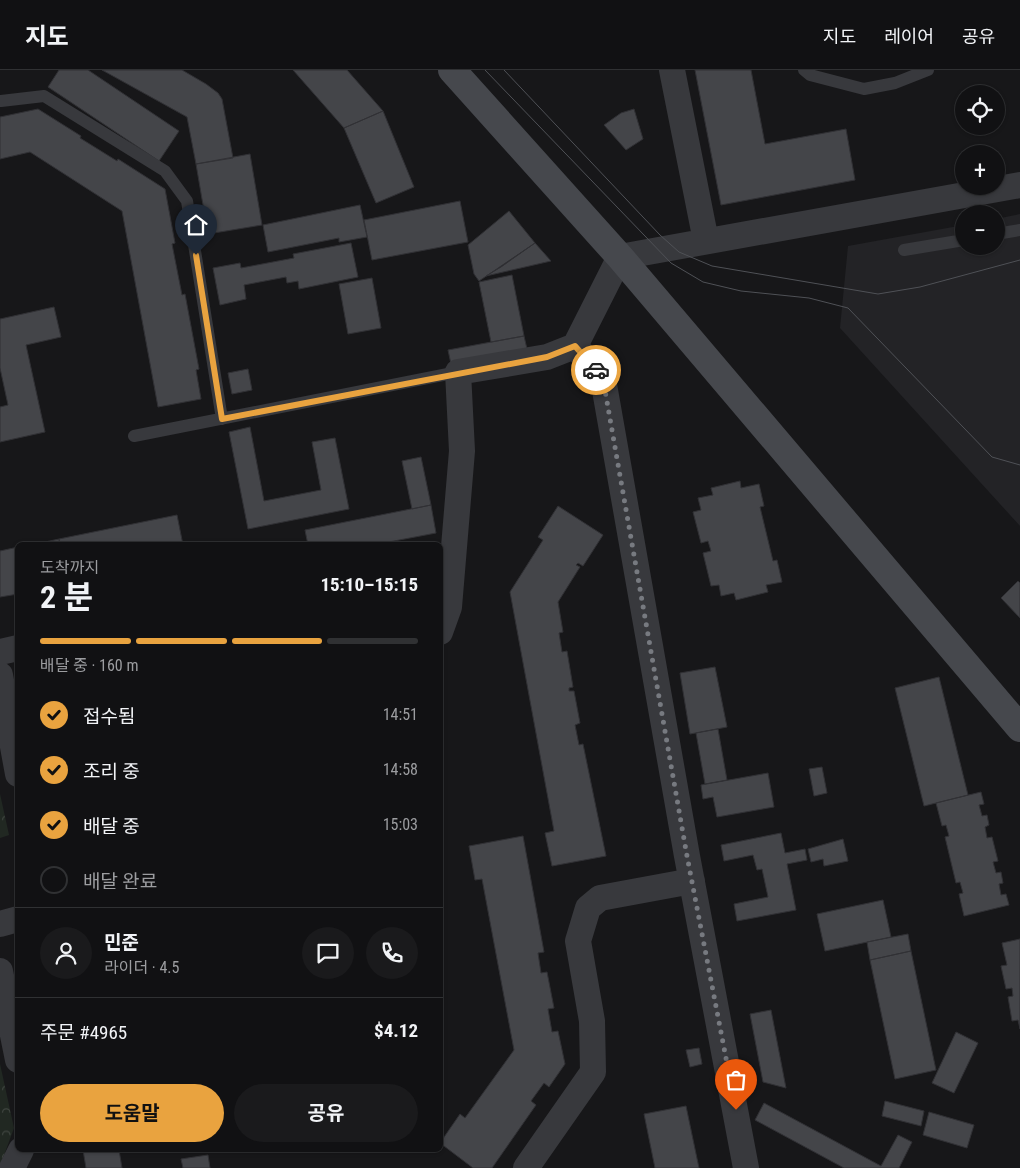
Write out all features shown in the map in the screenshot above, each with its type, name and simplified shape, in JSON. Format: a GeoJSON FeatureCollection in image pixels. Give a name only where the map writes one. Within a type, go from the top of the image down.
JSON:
{"type":"FeatureCollection","features":[{"type":"Feature","properties":{"kind":"main road"},"geometry":{"type":"LineString","coordinates":[[452,70],[620,257],[1020,728]]}},
{"type":"Feature","properties":{"kind":"street"},"geometry":{"type":"LineString","coordinates":[[672,70],[706,241]]}},
{"type":"Feature","properties":{"kind":"street"},"geometry":{"type":"LineString","coordinates":[[443,624],[449,608],[462,451],[458,372],[547,357],[575,346],[620,257],[1020,185]]}},
{"type":"Feature","properties":{"kind":"street"},"geometry":{"type":"LineString","coordinates":[[575,346],[603,379],[692,881],[746,1168]]}},
{"type":"Feature","properties":{"kind":"street"},"geometry":{"type":"LineString","coordinates":[[0,652],[15,649]]}},
{"type":"Feature","properties":{"kind":"street"},"geometry":{"type":"LineString","coordinates":[[0,675],[15,758]]}},
{"type":"Feature","properties":{"kind":"street"},"geometry":{"type":"LineString","coordinates":[[526,1168],[593,1072],[592,1021],[578,941],[588,908],[600,898],[692,881]]}},
{"type":"Feature","properties":{"kind":"street"},"geometry":{"type":"LineString","coordinates":[[0,924],[15,921]]}},
{"type":"Feature","properties":{"kind":"street"},"geometry":{"type":"LineString","coordinates":[[0,970],[15,1045]]}},
{"type":"Feature","properties":{"kind":"street"},"geometry":{"type":"LineString","coordinates":[[12,1168],[20,1152]]}},
{"type":"Feature","properties":{"kind":"lane"},"geometry":{"type":"LineString","coordinates":[[804,70],[810,76],[864,89],[895,83],[928,70]]}},
{"type":"Feature","properties":{"kind":"lane"},"geometry":{"type":"LineString","coordinates":[[1,101],[44,96],[165,171],[187,201],[222,419]]}},
{"type":"Feature","properties":{"kind":"lane"},"geometry":{"type":"LineString","coordinates":[[1005,232],[1020,230]]}},
{"type":"Feature","properties":{"kind":"lane"},"geometry":{"type":"LineString","coordinates":[[904,250],[955,242]]}},
{"type":"Feature","properties":{"kind":"lane"},"geometry":{"type":"LineString","coordinates":[[134,436],[458,372]]}},
{"type":"Feature","properties":{"kind":"shaded area"},"geometry":{"type":"Polygon","coordinates":[[[1020,214],[1020,526],[840,328],[848,246],[955,227],[955,255],[1005,255],[1005,217],[1020,214]]]}},
{"type":"Feature","properties":{"kind":"green space"},"geometry":{"type":"Polygon","coordinates":[[[0,794],[9,835],[0,838],[0,794]]]}},
{"type":"Feature","properties":{"kind":"green space"},"geometry":{"type":"Polygon","coordinates":[[[0,1064],[14,1128],[0,1166],[0,1064]]]}},
{"type":"Feature","properties":{"kind":"building"},"geometry":{"type":"Polygon","coordinates":[[[59,70],[88,70],[179,131],[159,161],[48,87],[59,70]]]}},
{"type":"Feature","properties":{"kind":"building"},"geometry":{"type":"Polygon","coordinates":[[[102,70],[182,70],[206,84],[218,93],[222,99],[233,158],[196,164],[187,117],[102,70]]]}},
{"type":"Feature","properties":{"kind":"building"},"geometry":{"type":"Polygon","coordinates":[[[293,70],[347,70],[383,111],[344,128],[293,70]]]}},
{"type":"Feature","properties":{"kind":"building"},"geometry":{"type":"Polygon","coordinates":[[[695,70],[751,70],[765,144],[846,129],[855,180],[721,205],[695,70]]]}},
{"type":"Feature","properties":{"kind":"building"},"geometry":{"type":"Polygon","coordinates":[[[38,109],[81,136],[80,138],[117,161],[118,159],[165,189],[175,243],[172,244],[182,295],[185,294],[199,369],[196,370],[201,399],[158,407],[122,211],[30,152],[0,159],[0,117],[38,109]]]}},
{"type":"Feature","properties":{"kind":"building"},"geometry":{"type":"Polygon","coordinates":[[[634,109],[643,139],[626,150],[604,125],[621,113],[634,109]]]}},
{"type":"Feature","properties":{"kind":"building"},"geometry":{"type":"Polygon","coordinates":[[[383,111],[414,187],[376,203],[344,128],[383,111]]]}},
{"type":"Feature","properties":{"kind":"building"},"geometry":{"type":"Polygon","coordinates":[[[250,154],[262,225],[208,234],[196,164],[250,154]]]}},
{"type":"Feature","properties":{"kind":"building"},"geometry":{"type":"Polygon","coordinates":[[[460,201],[468,242],[372,260],[364,220],[460,201]]]}},
{"type":"Feature","properties":{"kind":"building"},"geometry":{"type":"Polygon","coordinates":[[[360,205],[367,237],[339,242],[339,238],[268,252],[263,225],[360,205]]]}},
{"type":"Feature","properties":{"kind":"building"},"geometry":{"type":"Polygon","coordinates":[[[509,211],[535,243],[479,281],[474,274],[468,245],[509,211]]]}},
{"type":"Feature","properties":{"kind":"building"},"geometry":{"type":"Polygon","coordinates":[[[351,243],[358,277],[299,289],[298,281],[287,283],[286,277],[244,285],[246,299],[220,305],[213,268],[240,263],[241,268],[294,258],[293,254],[351,243]]]}},
{"type":"Feature","properties":{"kind":"building"},"geometry":{"type":"Polygon","coordinates":[[[535,243],[551,261],[486,276],[501,267],[535,243]]]}},
{"type":"Feature","properties":{"kind":"building"},"geometry":{"type":"Polygon","coordinates":[[[512,275],[524,336],[491,342],[479,282],[512,275]]]}},
{"type":"Feature","properties":{"kind":"building"},"geometry":{"type":"Polygon","coordinates":[[[372,278],[381,328],[348,334],[339,284],[372,278]]]}},
{"type":"Feature","properties":{"kind":"building"},"geometry":{"type":"Polygon","coordinates":[[[54,307],[61,337],[26,345],[45,432],[0,442],[0,407],[8,405],[0,368],[0,319],[54,307]]]}},
{"type":"Feature","properties":{"kind":"building"},"geometry":{"type":"Polygon","coordinates":[[[524,336],[527,349],[451,364],[448,350],[524,336]]]}},
{"type":"Feature","properties":{"kind":"building"},"geometry":{"type":"Polygon","coordinates":[[[248,369],[252,390],[232,394],[228,373],[248,369]]]}},
{"type":"Feature","properties":{"kind":"building"},"geometry":{"type":"Polygon","coordinates":[[[250,427],[264,501],[321,490],[312,442],[335,438],[349,509],[248,529],[229,432],[250,427]]]}},
{"type":"Feature","properties":{"kind":"building"},"geometry":{"type":"Polygon","coordinates":[[[421,457],[431,505],[412,509],[402,461],[421,457]]]}},
{"type":"Feature","properties":{"kind":"building"},"geometry":{"type":"Polygon","coordinates":[[[740,481],[741,488],[759,484],[764,506],[760,507],[773,561],[777,560],[782,582],[766,585],[768,592],[736,600],[734,593],[721,596],[719,585],[711,586],[703,553],[711,551],[708,541],[701,543],[693,512],[701,510],[698,498],[713,495],[711,488],[740,481]]]}},
{"type":"Feature","properties":{"kind":"building"},"geometry":{"type":"Polygon","coordinates":[[[431,505],[436,533],[389,542],[307,542],[305,530],[431,505]]]}},
{"type":"Feature","properties":{"kind":"building"},"geometry":{"type":"Polygon","coordinates":[[[558,506],[603,535],[583,566],[578,563],[576,565],[580,567],[558,602],[563,632],[559,633],[562,652],[567,651],[573,687],[569,688],[569,691],[574,691],[580,723],[575,725],[579,745],[583,744],[606,856],[552,866],[545,833],[554,831],[510,592],[543,540],[538,537],[558,506]]]}},
{"type":"Feature","properties":{"kind":"building"},"geometry":{"type":"Polygon","coordinates":[[[177,515],[182,542],[60,542],[59,539],[177,515]]]}},
{"type":"Feature","properties":{"kind":"building"},"geometry":{"type":"Polygon","coordinates":[[[59,539],[60,542],[45,542],[59,539]]]}},
{"type":"Feature","properties":{"kind":"building"},"geometry":{"type":"Polygon","coordinates":[[[15,548],[15,594],[0,597],[0,551],[15,548]]]}},
{"type":"Feature","properties":{"kind":"building"},"geometry":{"type":"Polygon","coordinates":[[[1018,581],[1020,583],[1020,618],[1001,598],[1018,581]]]}},
{"type":"Feature","properties":{"kind":"building"},"geometry":{"type":"Polygon","coordinates":[[[715,667],[727,727],[690,734],[680,673],[715,667]]]}},
{"type":"Feature","properties":{"kind":"building"},"geometry":{"type":"Polygon","coordinates":[[[939,677],[968,795],[924,806],[895,688],[939,677]]]}},
{"type":"Feature","properties":{"kind":"building"},"geometry":{"type":"Polygon","coordinates":[[[718,729],[727,780],[705,784],[696,733],[718,729]]]}},
{"type":"Feature","properties":{"kind":"building"},"geometry":{"type":"Polygon","coordinates":[[[822,767],[827,793],[814,796],[809,769],[822,767]]]}},
{"type":"Feature","properties":{"kind":"building"},"geometry":{"type":"Polygon","coordinates":[[[768,773],[774,807],[717,817],[713,797],[703,799],[701,785],[768,773]]]}},
{"type":"Feature","properties":{"kind":"building"},"geometry":{"type":"Polygon","coordinates":[[[981,792],[984,804],[979,805],[982,816],[987,815],[989,825],[985,827],[987,838],[992,837],[998,861],[993,862],[996,873],[1001,872],[1003,883],[999,884],[1001,895],[1006,894],[1009,905],[964,916],[959,894],[963,893],[960,882],[956,883],[945,837],[949,836],[946,825],[942,826],[936,803],[981,792]]]}},
{"type":"Feature","properties":{"kind":"building"},"geometry":{"type":"Polygon","coordinates":[[[781,833],[785,853],[805,849],[807,860],[787,864],[796,910],[737,921],[734,904],[768,897],[762,869],[757,870],[753,855],[724,861],[721,845],[781,833]]]}},
{"type":"Feature","properties":{"kind":"building"},"geometry":{"type":"Polygon","coordinates":[[[523,836],[544,952],[538,953],[541,973],[547,972],[554,1008],[548,1009],[552,1032],[558,1031],[565,1064],[549,1087],[544,1083],[531,1101],[536,1105],[492,1168],[473,1168],[443,1145],[443,1139],[460,1114],[465,1118],[514,1050],[482,879],[475,880],[469,846],[523,836]]]}},
{"type":"Feature","properties":{"kind":"building"},"geometry":{"type":"Polygon","coordinates":[[[843,839],[848,861],[824,866],[823,859],[811,862],[808,849],[843,839]]]}},
{"type":"Feature","properties":{"kind":"building"},"geometry":{"type":"Polygon","coordinates":[[[883,900],[891,937],[825,951],[817,914],[883,900]]]}},
{"type":"Feature","properties":{"kind":"building"},"geometry":{"type":"Polygon","coordinates":[[[908,934],[911,951],[870,960],[867,942],[908,934]]]}},
{"type":"Feature","properties":{"kind":"building"},"geometry":{"type":"Polygon","coordinates":[[[1020,939],[1020,1029],[1018,1020],[1012,1021],[1008,997],[1013,996],[1012,988],[1006,989],[1001,966],[1007,965],[1002,943],[1020,939]]]}},
{"type":"Feature","properties":{"kind":"building"},"geometry":{"type":"Polygon","coordinates":[[[911,951],[936,1070],[895,1079],[870,960],[911,951]]]}},
{"type":"Feature","properties":{"kind":"building"},"geometry":{"type":"Polygon","coordinates":[[[771,1010],[786,1088],[763,1082],[750,1014],[771,1010]]]}},
{"type":"Feature","properties":{"kind":"building"},"geometry":{"type":"Polygon","coordinates":[[[956,1032],[978,1043],[954,1093],[932,1083],[956,1032]]]}},
{"type":"Feature","properties":{"kind":"building"},"geometry":{"type":"Polygon","coordinates":[[[699,1048],[702,1064],[690,1067],[686,1050],[699,1048]]]}},
{"type":"Feature","properties":{"kind":"building"},"geometry":{"type":"Polygon","coordinates":[[[885,1101],[924,1111],[921,1126],[882,1116],[885,1101]]]}},
{"type":"Feature","properties":{"kind":"building"},"geometry":{"type":"Polygon","coordinates":[[[764,1103],[881,1166],[898,1135],[912,1142],[899,1168],[844,1168],[755,1120],[764,1103]]]}},
{"type":"Feature","properties":{"kind":"building"},"geometry":{"type":"Polygon","coordinates":[[[686,1106],[699,1168],[655,1168],[644,1114],[686,1106]]]}},
{"type":"Feature","properties":{"kind":"building"},"geometry":{"type":"Polygon","coordinates":[[[929,1112],[974,1125],[967,1148],[923,1135],[929,1112]]]}},
{"type":"Feature","properties":{"kind":"building"},"geometry":{"type":"Polygon","coordinates":[[[83,1152],[119,1152],[122,1168],[86,1168],[83,1152]]]}},
{"type":"Feature","properties":{"kind":"building"},"geometry":{"type":"Polygon","coordinates":[[[208,1155],[210,1168],[183,1168],[181,1159],[208,1155]]]}},
{"type":"Feature","properties":{"kind":"tram line"},"geometry":{"type":"LineString","coordinates":[[485,70],[671,263],[703,282],[741,291],[809,298],[848,308],[992,457],[1020,465]]}},
{"type":"Feature","properties":{"kind":"tram line"},"geometry":{"type":"LineString","coordinates":[[504,70],[660,235],[679,252],[712,266],[878,294],[920,287],[1020,260]]}},
{"type":"Feature","properties":{"kind":"way so far"},"geometry":{"type":"LineString","coordinates":[[596,370],[603,379],[687,856],[736,1110]]}},
{"type":"Feature","properties":{"kind":"route"},"geometry":{"type":"LineString","coordinates":[[196,255],[222,419],[458,372],[547,357],[575,346],[596,370]]}}]}
